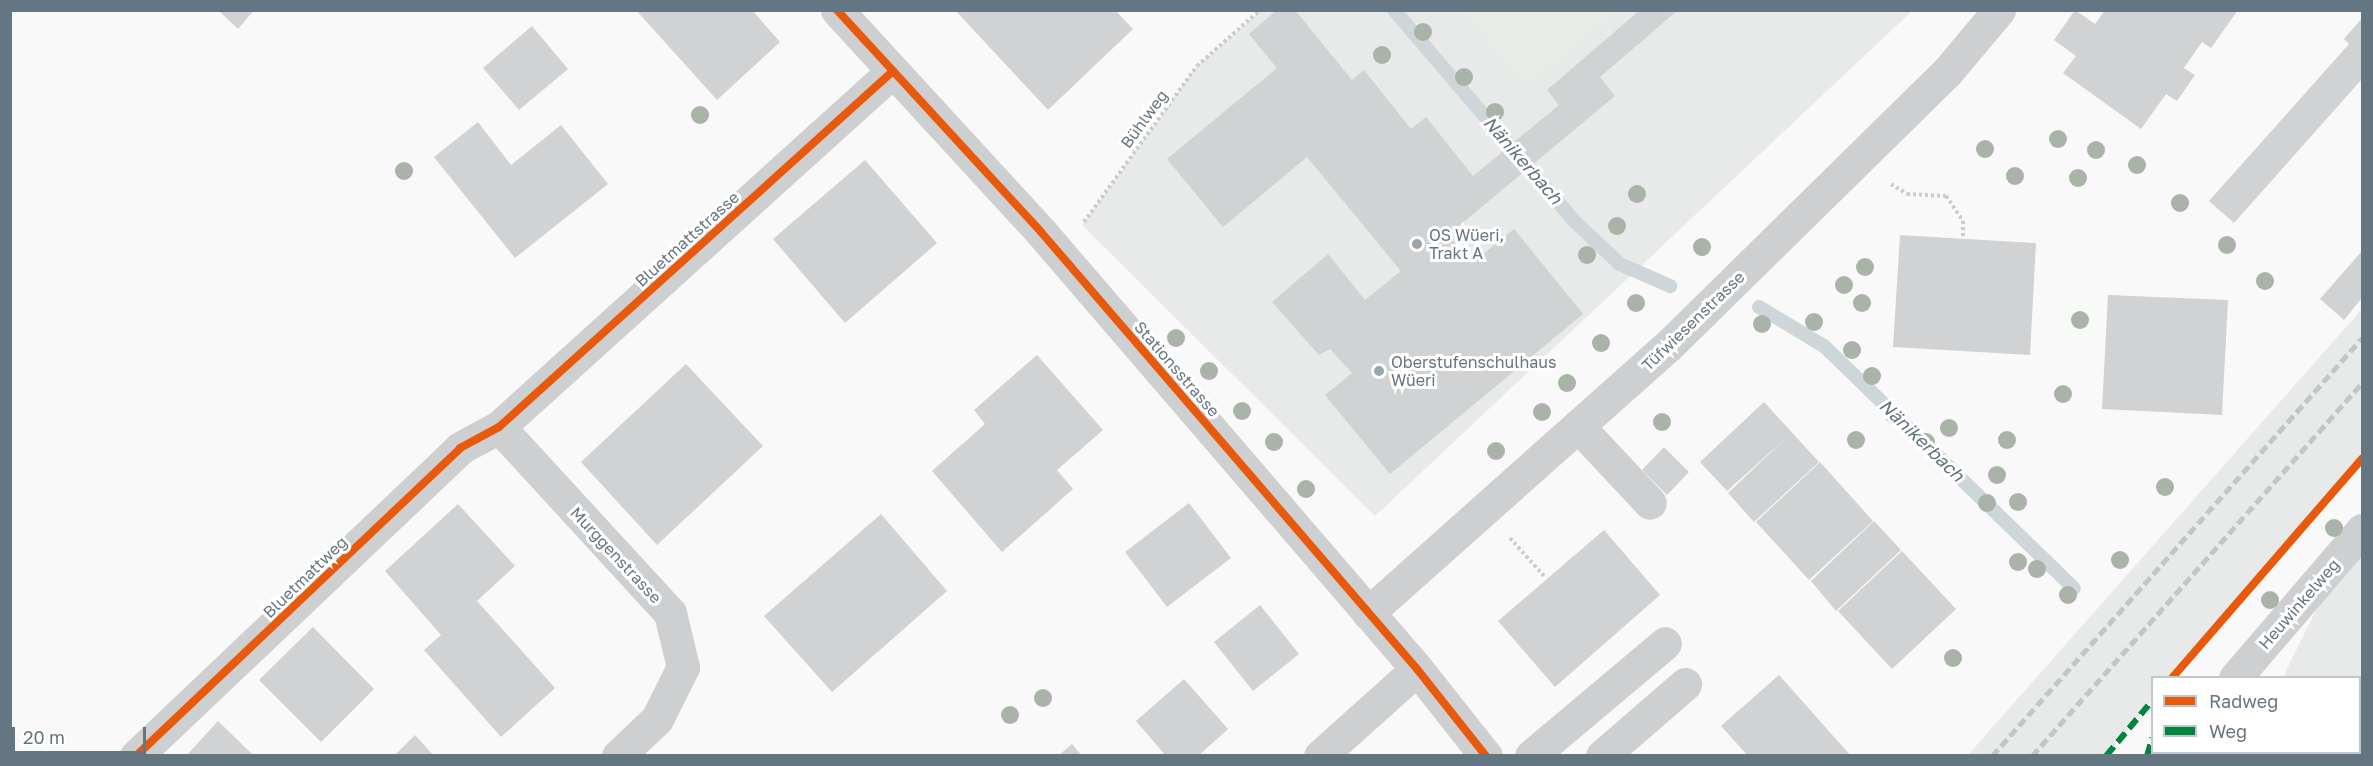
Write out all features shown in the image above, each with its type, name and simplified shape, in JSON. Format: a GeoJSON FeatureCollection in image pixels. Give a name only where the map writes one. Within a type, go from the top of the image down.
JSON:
{"type":"FeatureCollection","features":[{"type":"Feature","properties":{"kind":"street","name":"Stationsstrasse"},"geometry":{"type":"LineString","coordinates":[[837,10],[1056,249],[1417,669],[1486,756]]}},
{"type":"Feature","properties":{"kind":"street","name":"Tüfwiesenstrasse"},"geometry":{"type":"LineString","coordinates":[[1368,613],[1668,346],[1947,72],[2000,10]]}},
{"type":"Feature","properties":{"kind":"street","name":"Bluetmattstrasse"},"geometry":{"type":"LineString","coordinates":[[499,427],[893,71]]}},
{"type":"Feature","properties":{"kind":"street"},"geometry":{"type":"LineString","coordinates":[[1578,426],[1650,503]]}},
{"type":"Feature","properties":{"kind":"street","name":"Bluetmattweg"},"geometry":{"type":"LineString","coordinates":[[136,756],[460,448],[499,427]]}},
{"type":"Feature","properties":{"kind":"street","name":"Murggenstrasse"},"geometry":{"type":"LineString","coordinates":[[499,427],[670,613],[683,667],[657,719],[618,756]]}},
{"type":"Feature","properties":{"kind":"street","name":"Heuwinkelweg"},"geometry":{"type":"LineString","coordinates":[[2237,676],[2362,530]]}},
{"type":"Feature","properties":{"kind":"street"},"geometry":{"type":"LineString","coordinates":[[1531,756],[1665,643]]}},
{"type":"Feature","properties":{"kind":"street"},"geometry":{"type":"LineString","coordinates":[[1320,756],[1417,669]]}},
{"type":"Feature","properties":{"kind":"street"},"geometry":{"type":"LineString","coordinates":[[1602,756],[1685,684]]}},
{"type":"Feature","properties":{"kind":"path"},"geometry":{"type":"LineString","coordinates":[[1883,178],[1907,194],[1946,196],[1963,221],[1963,236]]}},
{"type":"Feature","properties":{"kind":"path"},"geometry":{"type":"LineString","coordinates":[[1506,532],[1544,576]]}},
{"type":"Feature","properties":{"kind":"shaded area","name":"Oberstufenschulhaus Wüeri"},"geometry":{"type":"Polygon","coordinates":[[[1260,11],[1912,11],[1375,516],[1082,225],[1197,66],[1260,11]]]}},
{"type":"Feature","properties":{"kind":"shaded area"},"geometry":{"type":"Polygon","coordinates":[[[1461,11],[1618,11],[1525,88],[1461,11]]]}},
{"type":"Feature","properties":{"kind":"shaded area"},"geometry":{"type":"Polygon","coordinates":[[[2362,309],[2362,459],[2173,676],[2151,676],[2151,702],[2106,755],[1968,755],[2362,309]]]}},
{"type":"Feature","properties":{"kind":"shaded area"},"geometry":{"type":"Polygon","coordinates":[[[2362,551],[2362,755],[2244,756],[2361,754],[2361,676],[2283,676],[2323,596],[2362,551]]]}},
{"type":"Feature","properties":{"kind":"building"},"geometry":{"type":"Polygon","coordinates":[[[218,10],[254,10],[238,29],[218,10]]]}},
{"type":"Feature","properties":{"kind":"building"},"geometry":{"type":"Polygon","coordinates":[[[636,10],[752,10],[780,42],[717,100],[636,10]]]}},
{"type":"Feature","properties":{"kind":"building"},"geometry":{"type":"Polygon","coordinates":[[[955,10],[1115,10],[1133,29],[1048,110],[955,10]]]}},
{"type":"Feature","properties":{"kind":"building","name":"OS Wüeri, Trakt A"},"geometry":{"type":"Polygon","coordinates":[[[1277,10],[1295,10],[1352,80],[1364,70],[1411,129],[1426,117],[1473,176],[1559,105],[1547,90],[1640,10],[1678,10],[1600,77],[1615,96],[1448,235],[1472,263],[1514,229],[1583,314],[1390,474],[1325,395],[1352,373],[1330,349],[1319,355],[1272,302],[1328,254],[1365,300],[1401,271],[1307,157],[1223,227],[1167,159],[1277,68],[1249,34],[1277,10]]]}},
{"type":"Feature","properties":{"kind":"building"},"geometry":{"type":"Polygon","coordinates":[[[2075,10],[2095,24],[2105,10],[2238,10],[2211,48],[2202,42],[2184,68],[2195,75],[2177,101],[2166,94],[2141,129],[2063,73],[2076,56],[2054,40],[2075,10]]]}},
{"type":"Feature","properties":{"kind":"building"},"geometry":{"type":"Polygon","coordinates":[[[2362,18],[2362,79],[2234,223],[2209,201],[2349,44],[2344,39],[2362,18]]]}},
{"type":"Feature","properties":{"kind":"building"},"geometry":{"type":"Polygon","coordinates":[[[532,26],[568,69],[519,110],[483,68],[532,26]]]}},
{"type":"Feature","properties":{"kind":"building"},"geometry":{"type":"Polygon","coordinates":[[[478,122],[511,165],[561,125],[608,184],[515,258],[434,157],[478,122]]]}},
{"type":"Feature","properties":{"kind":"building"},"geometry":{"type":"Polygon","coordinates":[[[865,160],[937,243],[845,323],[773,239],[865,160]]]}},
{"type":"Feature","properties":{"kind":"building"},"geometry":{"type":"Polygon","coordinates":[[[1900,235],[2036,243],[2030,355],[1893,347],[1900,235]]]}},
{"type":"Feature","properties":{"kind":"building"},"geometry":{"type":"Polygon","coordinates":[[[2362,251],[2362,298],[2344,320],[2320,299],[2362,251]]]}},
{"type":"Feature","properties":{"kind":"building"},"geometry":{"type":"Polygon","coordinates":[[[2108,295],[2228,300],[2222,415],[2102,409],[2108,295]]]}},
{"type":"Feature","properties":{"kind":"building"},"geometry":{"type":"Polygon","coordinates":[[[1037,355],[1103,430],[1057,470],[1073,489],[1002,552],[932,471],[985,424],[974,410],[1037,355]]]}},
{"type":"Feature","properties":{"kind":"building"},"geometry":{"type":"Polygon","coordinates":[[[686,364],[763,446],[657,545],[581,462],[686,364]]]}},
{"type":"Feature","properties":{"kind":"building"},"geometry":{"type":"Polygon","coordinates":[[[1764,402],[1819,462],[1754,522],[1728,493],[1784,440],[1727,491],[1700,462],[1764,402]]]}},
{"type":"Feature","properties":{"kind":"building"},"geometry":{"type":"Polygon","coordinates":[[[1664,447],[1689,472],[1667,495],[1642,470],[1664,447]]]}},
{"type":"Feature","properties":{"kind":"building"},"geometry":{"type":"Polygon","coordinates":[[[1820,462],[1873,521],[1809,580],[1756,522],[1820,462]]]}},
{"type":"Feature","properties":{"kind":"building"},"geometry":{"type":"Polygon","coordinates":[[[1189,503],[1231,558],[1167,607],[1125,552],[1189,503]]]}},
{"type":"Feature","properties":{"kind":"building"},"geometry":{"type":"Polygon","coordinates":[[[458,504],[515,566],[477,601],[555,688],[501,737],[424,650],[441,635],[385,571],[458,504]]]}},
{"type":"Feature","properties":{"kind":"building"},"geometry":{"type":"Polygon","coordinates":[[[881,514],[947,591],[832,692],[764,616],[881,514]]]}},
{"type":"Feature","properties":{"kind":"building"},"geometry":{"type":"Polygon","coordinates":[[[1874,521],[1901,550],[1836,611],[1811,581],[1874,521]]]}},
{"type":"Feature","properties":{"kind":"building"},"geometry":{"type":"Polygon","coordinates":[[[1604,530],[1660,595],[1555,687],[1498,621],[1604,530]]]}},
{"type":"Feature","properties":{"kind":"building"},"geometry":{"type":"Polygon","coordinates":[[[1902,551],[1956,609],[1892,669],[1838,611],[1902,551]]]}},
{"type":"Feature","properties":{"kind":"building"},"geometry":{"type":"Polygon","coordinates":[[[1260,605],[1299,654],[1253,691],[1214,642],[1260,605]]]}},
{"type":"Feature","properties":{"kind":"building"},"geometry":{"type":"Polygon","coordinates":[[[313,627],[374,689],[321,742],[259,680],[313,627]]]}},
{"type":"Feature","properties":{"kind":"building"},"geometry":{"type":"Polygon","coordinates":[[[1779,675],[1851,756],[1748,756],[1721,726],[1779,675]]]}},
{"type":"Feature","properties":{"kind":"building"},"geometry":{"type":"Polygon","coordinates":[[[1184,679],[1228,729],[1198,756],[1166,756],[1136,721],[1184,679]]]}},
{"type":"Feature","properties":{"kind":"building"},"geometry":{"type":"Polygon","coordinates":[[[218,721],[254,756],[186,756],[218,721]]]}},
{"type":"Feature","properties":{"kind":"building"},"geometry":{"type":"Polygon","coordinates":[[[415,735],[434,756],[394,756],[415,735]]]}},
{"type":"Feature","properties":{"kind":"building"},"geometry":{"type":"Polygon","coordinates":[[[1072,744],[1082,756],[1058,756],[1072,744]]]}},
{"type":"Feature","properties":{"kind":"waterway","name":"Nänikerbach"},"geometry":{"type":"LineString","coordinates":[[1394,10],[1574,221],[1620,264],[1670,286]]}},
{"type":"Feature","properties":{"kind":"waterway","name":"Nänikerbach"},"geometry":{"type":"LineString","coordinates":[[1759,307],[1824,346],[2074,588]]}},
{"type":"Feature","properties":{"kind":"railway"},"geometry":{"type":"LineString","coordinates":[[1992,756],[2362,338]]}},
{"type":"Feature","properties":{"kind":"railway"},"geometry":{"type":"LineString","coordinates":[[2032,756],[2362,383]]}},
{"type":"Feature","properties":{"kind":"marked path"},"geometry":{"type":"LineString","coordinates":[[2106,756],[2151,702]]}},
{"type":"Feature","properties":{"kind":"marked path"},"geometry":{"type":"LineString","coordinates":[[2147,756],[2151,742]]}},
{"type":"Feature","properties":{"kind":"cycle path"},"geometry":{"type":"LineString","coordinates":[[837,10],[1041,232],[1417,669],[1486,756]]}},
{"type":"Feature","properties":{"kind":"cycle path"},"geometry":{"type":"LineString","coordinates":[[136,756],[460,448],[499,427],[893,71]]}},
{"type":"Feature","properties":{"kind":"cycle path"},"geometry":{"type":"LineString","coordinates":[[2174,676],[2362,459]]}},
{"type":"Feature","properties":{"kind":"place","name":"OS Wüeri, Trakt A"},"geometry":{"type":"Point","coordinates":[1417,244]}},
{"type":"Feature","properties":{"kind":"place","name":"Oberstufenschulhaus Wüeri"},"geometry":{"type":"Point","coordinates":[1379,371]}}]}
